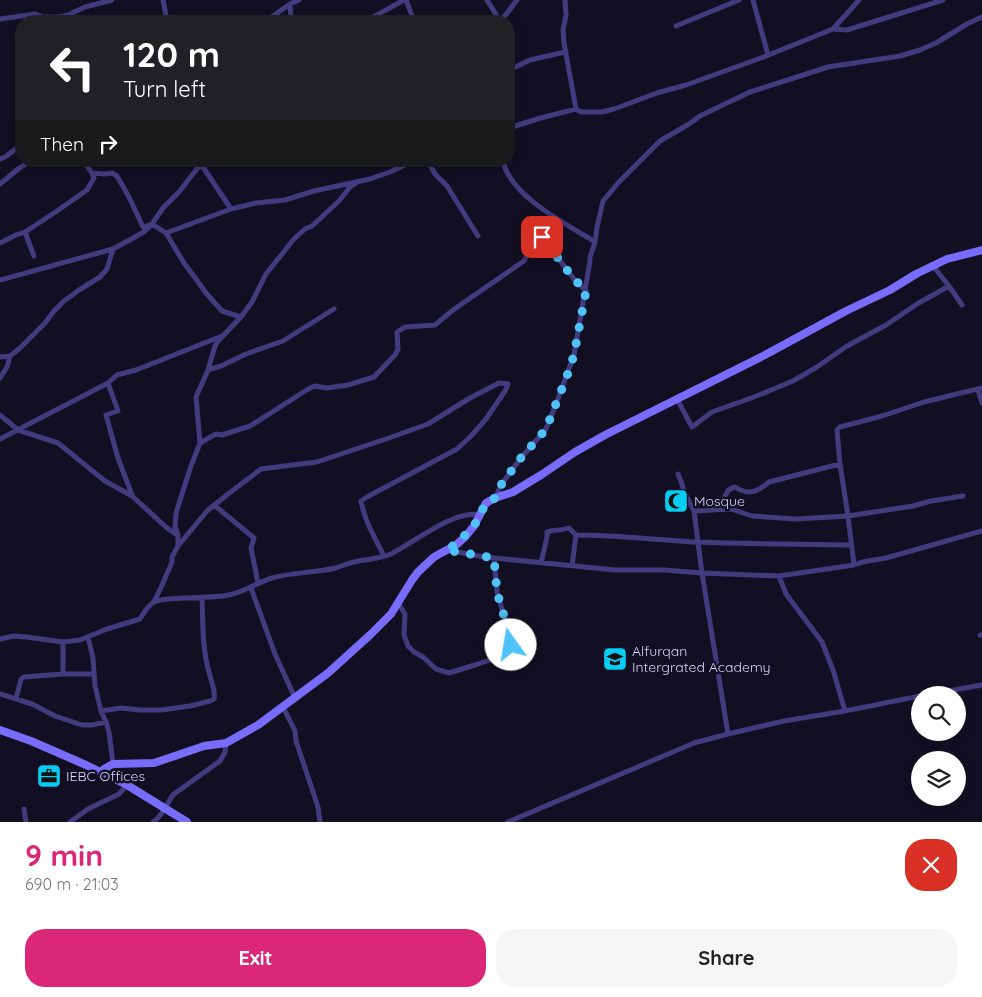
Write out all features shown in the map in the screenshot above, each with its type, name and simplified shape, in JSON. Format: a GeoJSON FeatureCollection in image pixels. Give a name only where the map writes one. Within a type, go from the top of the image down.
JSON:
{"type":"FeatureCollection","features":[{"type":"Feature","properties":{"kind":"street"},"geometry":{"type":"LineString","coordinates":[[68,15],[85,7],[112,0]]}},
{"type":"Feature","properties":{"kind":"street"},"geometry":{"type":"LineString","coordinates":[[163,0],[166,15]]}},
{"type":"Feature","properties":{"kind":"street"},"geometry":{"type":"LineString","coordinates":[[274,15],[299,0]]}},
{"type":"Feature","properties":{"kind":"street"},"geometry":{"type":"LineString","coordinates":[[376,15],[401,0],[410,15]]}},
{"type":"Feature","properties":{"kind":"street"},"geometry":{"type":"LineString","coordinates":[[487,0],[497,15]]}},
{"type":"Feature","properties":{"kind":"street"},"geometry":{"type":"LineString","coordinates":[[506,15],[517,0]]}},
{"type":"Feature","properties":{"kind":"street"},"geometry":{"type":"LineString","coordinates":[[565,0],[566,15],[563,30],[565,52],[576,108],[581,112],[602,112],[614,109],[686,85],[833,29],[860,0]]}},
{"type":"Feature","properties":{"kind":"street"},"geometry":{"type":"LineString","coordinates":[[676,26],[739,0]]}},
{"type":"Feature","properties":{"kind":"street"},"geometry":{"type":"LineString","coordinates":[[753,0],[768,55]]}},
{"type":"Feature","properties":{"kind":"street"},"geometry":{"type":"LineString","coordinates":[[833,29],[847,30],[943,0]]}},
{"type":"Feature","properties":{"kind":"street"},"geometry":{"type":"LineString","coordinates":[[290,4],[291,15]]}},
{"type":"Feature","properties":{"kind":"street"},"geometry":{"type":"LineString","coordinates":[[0,19],[15,17]]}},
{"type":"Feature","properties":{"kind":"street"},"geometry":{"type":"LineString","coordinates":[[495,498],[501,485],[520,459],[546,429],[567,376],[574,355],[586,291],[590,257],[603,201],[660,141],[700,116],[750,92],[828,67],[900,56],[920,50],[982,17]]}},
{"type":"Feature","properties":{"kind":"street"},"geometry":{"type":"LineString","coordinates":[[515,67],[530,60],[565,52]]}},
{"type":"Feature","properties":{"kind":"street"},"geometry":{"type":"LineString","coordinates":[[515,126],[576,108]]}},
{"type":"Feature","properties":{"kind":"street"},"geometry":{"type":"LineString","coordinates":[[0,159],[15,150]]}},
{"type":"Feature","properties":{"kind":"street"},"geometry":{"type":"LineString","coordinates":[[0,184],[21,167]]}},
{"type":"Feature","properties":{"kind":"street"},"geometry":{"type":"LineString","coordinates":[[0,243],[25,232],[87,190],[94,178],[88,167]]}},
{"type":"Feature","properties":{"kind":"street"},"geometry":{"type":"LineString","coordinates":[[0,280],[113,249],[144,232],[199,167]]}},
{"type":"Feature","properties":{"kind":"street"},"geometry":{"type":"LineString","coordinates":[[205,167],[231,209]]}},
{"type":"Feature","properties":{"kind":"street"},"geometry":{"type":"LineString","coordinates":[[166,233],[231,209],[256,203],[285,200],[314,191],[358,182],[400,167]]}},
{"type":"Feature","properties":{"kind":"street"},"geometry":{"type":"LineString","coordinates":[[431,167],[435,174],[447,186],[478,236]]}},
{"type":"Feature","properties":{"kind":"street"},"geometry":{"type":"LineString","coordinates":[[505,167],[508,176],[528,198],[595,242]]}},
{"type":"Feature","properties":{"kind":"street"},"geometry":{"type":"LineString","coordinates":[[92,172],[112,173],[117,176],[143,227],[152,224]]}},
{"type":"Feature","properties":{"kind":"street"},"geometry":{"type":"LineString","coordinates":[[178,546],[178,535],[175,527],[176,513],[200,443],[196,397],[218,341],[241,317],[252,302],[266,274],[294,239],[305,229],[312,226],[339,201],[350,187],[358,182]]}},
{"type":"Feature","properties":{"kind":"street"},"geometry":{"type":"LineString","coordinates":[[152,224],[166,233],[184,263],[211,299],[222,310],[241,317]]}},
{"type":"Feature","properties":{"kind":"street"},"geometry":{"type":"LineString","coordinates":[[25,232],[34,256]]}},
{"type":"Feature","properties":{"kind":"street"},"geometry":{"type":"LineString","coordinates":[[200,443],[216,434],[222,435],[250,426],[315,386],[327,388],[348,385],[374,377],[395,355],[398,349],[397,332],[405,327],[435,325],[453,310],[524,261],[535,240],[542,237],[574,279],[586,291]]}},
{"type":"Feature","properties":{"kind":"street"},"geometry":{"type":"LineString","coordinates":[[0,357],[10,356],[29,340],[64,301],[100,277],[107,269],[113,249]]}},
{"type":"Feature","properties":{"kind":"street"},"geometry":{"type":"LineString","coordinates":[[102,774],[104,769],[113,764],[154,763],[204,746],[226,743],[258,725],[328,672],[391,614],[418,572],[434,557],[465,537],[474,526],[486,503],[513,492],[590,444],[890,290],[916,274],[947,260],[982,250]]}},
{"type":"Feature","properties":{"kind":"street"},"geometry":{"type":"LineString","coordinates":[[933,266],[962,305]]}},
{"type":"Feature","properties":{"kind":"street"},"geometry":{"type":"LineString","coordinates":[[678,400],[692,427],[712,412],[754,397],[801,376],[847,346],[886,325],[917,304],[949,286]]}},
{"type":"Feature","properties":{"kind":"street"},"geometry":{"type":"LineString","coordinates":[[208,370],[283,341],[334,309]]}},
{"type":"Feature","properties":{"kind":"street"},"geometry":{"type":"LineString","coordinates":[[0,439],[108,383],[117,375],[136,370],[225,334]]}},
{"type":"Feature","properties":{"kind":"street"},"geometry":{"type":"LineString","coordinates":[[0,378],[7,367],[10,356]]}},
{"type":"Feature","properties":{"kind":"street"},"geometry":{"type":"LineString","coordinates":[[108,383],[118,411],[106,415],[118,458],[132,496]]}},
{"type":"Feature","properties":{"kind":"street"},"geometry":{"type":"LineString","coordinates":[[0,639],[26,636],[64,642],[80,640],[140,619],[154,602],[178,546],[214,505],[260,468],[317,462],[389,438],[428,424],[470,398],[499,383],[508,384],[486,418],[471,436],[457,448],[361,501],[363,513],[384,556]]}},
{"type":"Feature","properties":{"kind":"street"},"geometry":{"type":"LineString","coordinates":[[854,565],[837,430],[840,427],[924,402],[980,388],[982,403]]}},
{"type":"Feature","properties":{"kind":"street"},"geometry":{"type":"LineString","coordinates":[[0,415],[18,430],[58,443],[105,481],[132,496],[167,528],[178,535]]}},
{"type":"Feature","properties":{"kind":"street"},"geometry":{"type":"LineString","coordinates":[[712,509],[723,500],[727,491],[731,488],[735,487],[749,493],[760,489],[769,482],[840,464]]}},
{"type":"Feature","properties":{"kind":"street"},"geometry":{"type":"LineString","coordinates":[[678,474],[684,492],[694,511],[728,734]]}},
{"type":"Feature","properties":{"kind":"street"},"geometry":{"type":"LineString","coordinates":[[694,511],[731,509],[752,516],[796,519],[848,516],[963,496]]}},
{"type":"Feature","properties":{"kind":"street"},"geometry":{"type":"LineString","coordinates":[[214,505],[254,538],[251,548],[258,583]]}},
{"type":"Feature","properties":{"kind":"street"},"geometry":{"type":"LineString","coordinates":[[154,602],[168,599],[224,596],[251,588],[274,577],[338,568],[352,562],[392,554],[424,534],[451,521],[474,513],[480,515]]}},
{"type":"Feature","properties":{"kind":"street"},"geometry":{"type":"LineString","coordinates":[[540,563],[547,532],[569,528],[576,535],[619,536],[656,540],[850,545]]}},
{"type":"Feature","properties":{"kind":"street"},"geometry":{"type":"LineString","coordinates":[[446,550],[494,558],[615,570],[664,570],[779,576],[854,565],[886,558],[982,530]]}},
{"type":"Feature","properties":{"kind":"street"},"geometry":{"type":"LineString","coordinates":[[572,566],[576,535]]}},
{"type":"Feature","properties":{"kind":"street"},"geometry":{"type":"LineString","coordinates":[[398,603],[406,614],[404,634],[408,646],[436,669],[448,673],[490,660],[511,645],[511,634],[497,592],[494,558]]}},
{"type":"Feature","properties":{"kind":"street"},"geometry":{"type":"LineString","coordinates":[[779,576],[786,594],[822,642],[833,670],[845,711]]}},
{"type":"Feature","properties":{"kind":"street"},"geometry":{"type":"LineString","coordinates":[[251,588],[275,654],[295,698]]}},
{"type":"Feature","properties":{"kind":"street"},"geometry":{"type":"LineString","coordinates":[[101,711],[121,708],[161,710],[190,706],[214,699],[215,692],[206,661],[202,597]]}},
{"type":"Feature","properties":{"kind":"street"},"geometry":{"type":"LineString","coordinates":[[88,637],[93,658],[95,686],[101,711],[109,732],[113,764]]}},
{"type":"Feature","properties":{"kind":"street"},"geometry":{"type":"LineString","coordinates":[[63,674],[64,642]]}},
{"type":"Feature","properties":{"kind":"street"},"geometry":{"type":"LineString","coordinates":[[16,699],[21,680],[24,677],[94,674]]}},
{"type":"Feature","properties":{"kind":"street"},"geometry":{"type":"LineString","coordinates":[[966,688],[982,685]]}},
{"type":"Feature","properties":{"kind":"street"},"geometry":{"type":"LineString","coordinates":[[0,694],[32,704],[55,716],[82,725],[106,722]]}},
{"type":"Feature","properties":{"kind":"street"},"geometry":{"type":"LineString","coordinates":[[508,822],[694,743],[784,721],[911,698]]}},
{"type":"Feature","properties":{"kind":"street"},"geometry":{"type":"LineString","coordinates":[[282,708],[295,731],[296,741],[315,798],[320,822]]}},
{"type":"Feature","properties":{"kind":"street"},"geometry":{"type":"LineString","coordinates":[[0,730],[86,765],[126,785],[187,822]]}},
{"type":"Feature","properties":{"kind":"street"},"geometry":{"type":"LineString","coordinates":[[153,822],[158,819],[174,794],[220,760],[225,752],[226,743]]}},
{"type":"Feature","properties":{"kind":"street"},"geometry":{"type":"LineString","coordinates":[[70,822],[88,809],[119,794],[126,785]]}},
{"type":"Feature","properties":{"kind":"street"},"geometry":{"type":"LineString","coordinates":[[24,809],[26,822]]}},
{"type":"Feature","properties":{"kind":"place","name":"Mosque"},"geometry":{"type":"Point","coordinates":[676,501]}},
{"type":"Feature","properties":{"kind":"place","name":"Alfurqan Intergrated Academy"},"geometry":{"type":"Point","coordinates":[615,659]}},
{"type":"Feature","properties":{"kind":"place","name":"IEBC Offices"},"geometry":{"type":"Point","coordinates":[49,776]}},
{"type":"Feature","properties":{"kind":"route"},"geometry":{"type":"LineString","coordinates":[[511,645],[511,634],[497,592],[494,558],[446,550],[465,537],[474,526],[486,503],[495,498],[501,485],[520,459],[546,429],[574,355],[586,291],[574,279],[542,237]]}}]}
